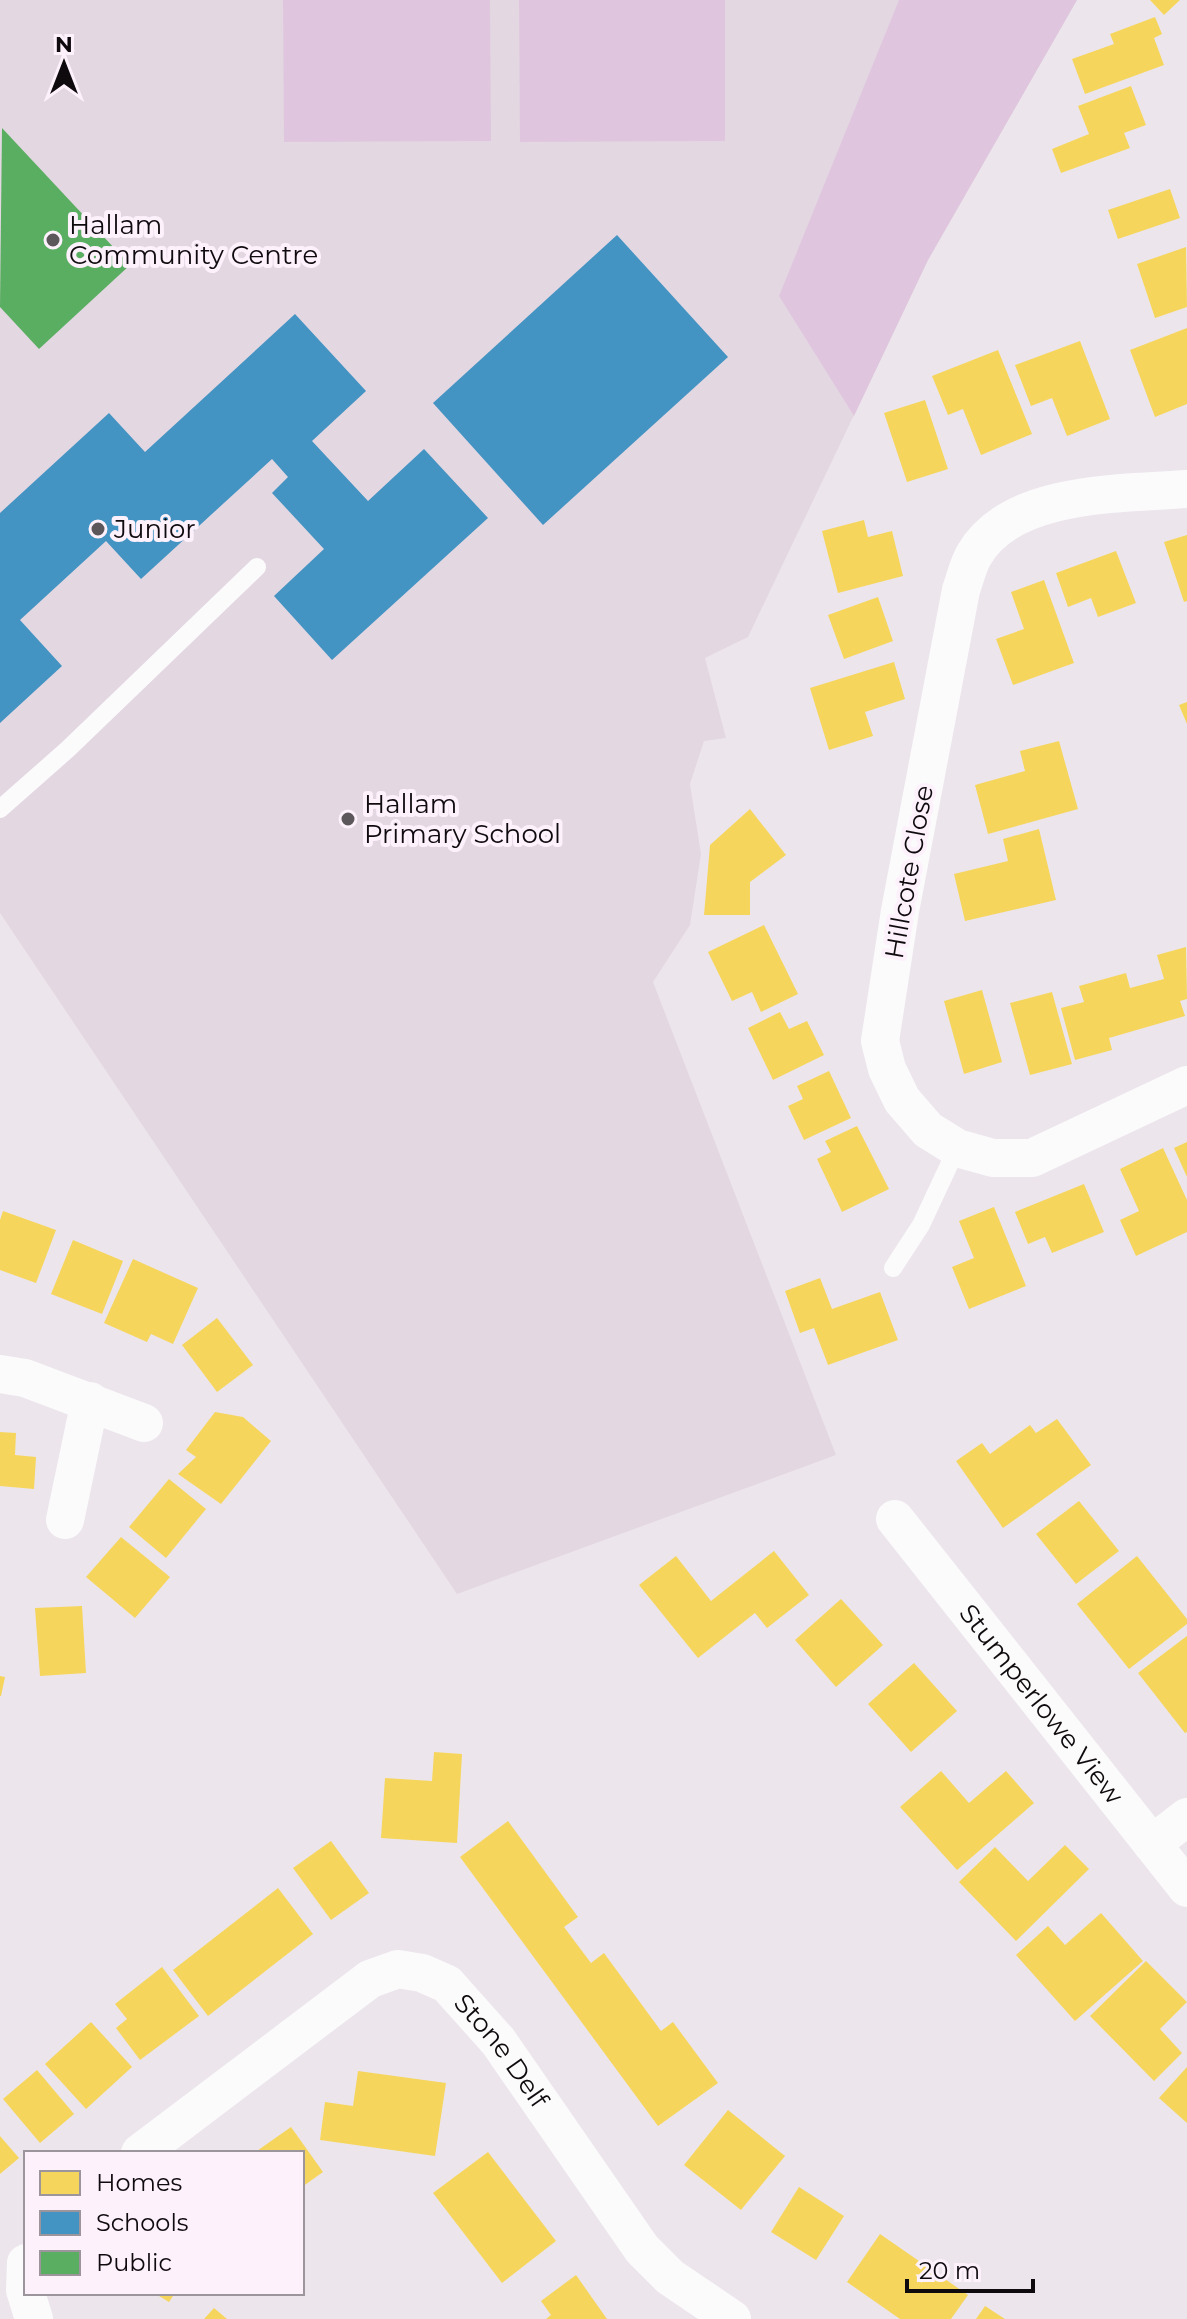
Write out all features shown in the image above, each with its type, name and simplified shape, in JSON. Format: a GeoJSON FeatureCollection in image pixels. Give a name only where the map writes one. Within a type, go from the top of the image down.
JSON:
{"type":"FeatureCollection","features":[{"type":"Feature","properties":{"kind":"street","name":"Hillcote Close"},"geometry":{"type":"LineString","coordinates":[[1187,489],[1082,497],[1035,508],[998,529],[974,554],[961,590],[900,911],[880,1041],[887,1069],[902,1100],[928,1130],[957,1148],[993,1158],[1032,1158],[1187,1085]]}},
{"type":"Feature","properties":{"kind":"street"},"geometry":{"type":"LineString","coordinates":[[0,1374],[25,1378],[144,1423]]}},
{"type":"Feature","properties":{"kind":"street"},"geometry":{"type":"LineString","coordinates":[[65,1520],[90,1401]]}},
{"type":"Feature","properties":{"kind":"street","name":"Stumperlowe View"},"geometry":{"type":"LineString","coordinates":[[895,1519],[1187,1888]]}},
{"type":"Feature","properties":{"kind":"street"},"geometry":{"type":"LineString","coordinates":[[1152,1844],[1187,1817]]}},
{"type":"Feature","properties":{"kind":"street","name":"Stone Delf"},"geometry":{"type":"LineString","coordinates":[[142,2151],[370,1979],[398,1969],[422,1973],[447,1984],[498,2041],[642,2249],[670,2277],[732,2319]]}},
{"type":"Feature","properties":{"kind":"street"},"geometry":{"type":"LineString","coordinates":[[27,2295],[34,2319]]}},
{"type":"Feature","properties":{"kind":"lane"},"geometry":{"type":"LineString","coordinates":[[1,803],[68,749],[257,567]]}},
{"type":"Feature","properties":{"kind":"lane"},"geometry":{"type":"LineString","coordinates":[[893,1268],[921,1225],[957,1148]]}},
{"type":"Feature","properties":{"kind":"shaded area","name":"Hallam Primary School"},"geometry":{"type":"Polygon","coordinates":[[[0,0],[1077,0],[928,260],[748,637],[705,658],[726,738],[704,741],[690,784],[701,854],[690,925],[653,982],[836,1455],[457,1594],[0,913],[0,0]]]}},
{"type":"Feature","properties":{"kind":"shaded area"},"geometry":{"type":"Polygon","coordinates":[[[283,0],[490,0],[491,141],[284,142],[283,0]]]}},
{"type":"Feature","properties":{"kind":"shaded area"},"geometry":{"type":"Polygon","coordinates":[[[519,0],[725,0],[725,141],[520,142],[519,0]]]}},
{"type":"Feature","properties":{"kind":"shaded area"},"geometry":{"type":"Polygon","coordinates":[[[899,0],[1077,0],[928,260],[854,416],[779,296],[899,0]]]}},
{"type":"Feature","properties":{"kind":"building: Homes"},"geometry":{"type":"Polygon","coordinates":[[[1150,0],[1180,0],[1164,15],[1150,0]]]}},
{"type":"Feature","properties":{"kind":"building: Homes"},"geometry":{"type":"Polygon","coordinates":[[[1155,17],[1162,34],[1154,38],[1164,65],[1085,94],[1072,59],[1114,44],[1110,34],[1155,17]]]}},
{"type":"Feature","properties":{"kind":"building: Homes"},"geometry":{"type":"Polygon","coordinates":[[[1131,86],[1146,125],[1124,133],[1130,148],[1061,173],[1052,149],[1089,134],[1078,106],[1131,86]]]}},
{"type":"Feature","properties":{"kind":"building: Homes"},"geometry":{"type":"Polygon","coordinates":[[[1170,189],[1180,218],[1118,239],[1108,210],[1170,189]]]}},
{"type":"Feature","properties":{"kind":"building: Homes"},"geometry":{"type":"Polygon","coordinates":[[[1186,247],[1187,307],[1155,318],[1137,264],[1186,247]]]}},
{"type":"Feature","properties":{"kind":"building: Homes"},"geometry":{"type":"Polygon","coordinates":[[[1187,328],[1187,404],[1155,417],[1130,350],[1187,328]]]}},
{"type":"Feature","properties":{"kind":"building: Homes"},"geometry":{"type":"Polygon","coordinates":[[[1080,341],[1110,419],[1067,436],[1052,398],[1031,406],[1015,365],[1080,341]]]}},
{"type":"Feature","properties":{"kind":"building: Homes"},"geometry":{"type":"Polygon","coordinates":[[[998,350],[1032,434],[981,455],[963,409],[948,415],[932,376],[998,350]]]}},
{"type":"Feature","properties":{"kind":"building: Homes"},"geometry":{"type":"Polygon","coordinates":[[[925,400],[948,469],[907,482],[884,413],[925,400]]]}},
{"type":"Feature","properties":{"kind":"building: Homes"},"geometry":{"type":"Polygon","coordinates":[[[864,520],[868,537],[892,531],[903,576],[838,593],[822,531],[864,520]]]}},
{"type":"Feature","properties":{"kind":"building: Homes"},"geometry":{"type":"Polygon","coordinates":[[[1187,535],[1187,601],[1184,602],[1164,542],[1187,535]]]}},
{"type":"Feature","properties":{"kind":"building: Homes"},"geometry":{"type":"Polygon","coordinates":[[[1116,551],[1136,603],[1098,617],[1091,598],[1068,607],[1056,573],[1116,551]]]}},
{"type":"Feature","properties":{"kind":"building: Homes"},"geometry":{"type":"Polygon","coordinates":[[[1044,580],[1074,663],[1013,685],[996,639],[1024,629],[1011,592],[1044,580]]]}},
{"type":"Feature","properties":{"kind":"building: Homes"},"geometry":{"type":"Polygon","coordinates":[[[878,597],[893,641],[844,659],[828,615],[878,597]]]}},
{"type":"Feature","properties":{"kind":"building: Homes"},"geometry":{"type":"Polygon","coordinates":[[[894,662],[905,699],[865,712],[873,736],[829,750],[810,688],[894,662]]]}},
{"type":"Feature","properties":{"kind":"building: Homes"},"geometry":{"type":"Polygon","coordinates":[[[1187,702],[1187,724],[1179,705],[1187,702]]]}},
{"type":"Feature","properties":{"kind":"building: Homes"},"geometry":{"type":"Polygon","coordinates":[[[1059,741],[1078,809],[988,834],[975,785],[1025,771],[1020,751],[1059,741]]]}},
{"type":"Feature","properties":{"kind":"building: Homes"},"geometry":{"type":"Polygon","coordinates":[[[750,809],[786,855],[750,882],[750,915],[704,915],[710,845],[750,809]]]}},
{"type":"Feature","properties":{"kind":"building: Homes"},"geometry":{"type":"Polygon","coordinates":[[[1039,829],[1056,900],[965,921],[954,874],[1008,861],[1003,839],[1039,829]]]}},
{"type":"Feature","properties":{"kind":"building: Homes"},"geometry":{"type":"Polygon","coordinates":[[[764,925],[798,994],[761,1012],[752,992],[732,1001],[708,952],[764,925]]]}},
{"type":"Feature","properties":{"kind":"building: Homes"},"geometry":{"type":"Polygon","coordinates":[[[1186,947],[1187,999],[1180,1001],[1185,1016],[1109,1038],[1112,1050],[1075,1060],[1061,1008],[1084,1002],[1079,986],[1126,973],[1130,988],[1164,979],[1157,955],[1186,947]]]}},
{"type":"Feature","properties":{"kind":"building: Homes"},"geometry":{"type":"Polygon","coordinates":[[[982,990],[1002,1062],[964,1074],[944,1001],[982,990]]]}},
{"type":"Feature","properties":{"kind":"building: Homes"},"geometry":{"type":"Polygon","coordinates":[[[1052,992],[1072,1064],[1030,1075],[1010,1003],[1052,992]]]}},
{"type":"Feature","properties":{"kind":"building: Homes"},"geometry":{"type":"Polygon","coordinates":[[[780,1012],[789,1029],[807,1021],[824,1055],[773,1080],[748,1028],[780,1012]]]}},
{"type":"Feature","properties":{"kind":"building: Homes"},"geometry":{"type":"Polygon","coordinates":[[[829,1071],[851,1118],[804,1140],[788,1106],[803,1099],[797,1086],[829,1071]]]}},
{"type":"Feature","properties":{"kind":"building: Homes"},"geometry":{"type":"Polygon","coordinates":[[[857,1126],[889,1189],[842,1212],[817,1159],[831,1152],[825,1141],[857,1126]]]}},
{"type":"Feature","properties":{"kind":"building: Homes"},"geometry":{"type":"Polygon","coordinates":[[[1187,1142],[1187,1177],[1174,1148],[1187,1142]]]}},
{"type":"Feature","properties":{"kind":"building: Homes"},"geometry":{"type":"Polygon","coordinates":[[[1163,1148],[1187,1200],[1187,1232],[1136,1256],[1120,1220],[1139,1211],[1120,1169],[1163,1148]]]}},
{"type":"Feature","properties":{"kind":"building: Homes"},"geometry":{"type":"Polygon","coordinates":[[[1084,1184],[1104,1232],[1052,1253],[1045,1237],[1028,1244],[1015,1212],[1084,1184]]]}},
{"type":"Feature","properties":{"kind":"building: Homes"},"geometry":{"type":"Polygon","coordinates":[[[994,1207],[1026,1286],[969,1309],[952,1267],[974,1258],[959,1221],[994,1207]]]}},
{"type":"Feature","properties":{"kind":"building: Homes"},"geometry":{"type":"Polygon","coordinates":[[[3,1211],[56,1230],[36,1283],[0,1270],[0,1220],[3,1211]]]}},
{"type":"Feature","properties":{"kind":"building: Homes"},"geometry":{"type":"Polygon","coordinates":[[[73,1240],[123,1261],[102,1314],[51,1294],[73,1240]]]}},
{"type":"Feature","properties":{"kind":"building: Homes"},"geometry":{"type":"Polygon","coordinates":[[[133,1259],[198,1288],[173,1344],[151,1334],[147,1342],[104,1323],[133,1259]]]}},
{"type":"Feature","properties":{"kind":"building: Homes"},"geometry":{"type":"Polygon","coordinates":[[[820,1278],[832,1309],[880,1292],[898,1340],[828,1365],[814,1328],[800,1333],[785,1291],[820,1278]]]}},
{"type":"Feature","properties":{"kind":"building: Homes"},"geometry":{"type":"Polygon","coordinates":[[[217,1318],[253,1365],[217,1392],[182,1345],[217,1318]]]}},
{"type":"Feature","properties":{"kind":"building: Homes"},"geometry":{"type":"Polygon","coordinates":[[[215,1412],[243,1417],[271,1441],[221,1504],[178,1474],[196,1457],[186,1450],[215,1412]]]}},
{"type":"Feature","properties":{"kind":"building: Homes"},"geometry":{"type":"Polygon","coordinates":[[[1057,1419],[1091,1465],[1003,1528],[956,1461],[982,1443],[990,1454],[1030,1425],[1036,1433],[1057,1419]]]}},
{"type":"Feature","properties":{"kind":"building: Homes"},"geometry":{"type":"Polygon","coordinates":[[[0,1432],[16,1433],[15,1455],[36,1457],[34,1489],[0,1486],[0,1432]]]}},
{"type":"Feature","properties":{"kind":"building: Homes"},"geometry":{"type":"Polygon","coordinates":[[[169,1479],[206,1509],[166,1558],[129,1527],[169,1479]]]}},
{"type":"Feature","properties":{"kind":"building: Homes"},"geometry":{"type":"Polygon","coordinates":[[[1079,1501],[1119,1551],[1076,1584],[1036,1534],[1079,1501]]]}},
{"type":"Feature","properties":{"kind":"building: Homes"},"geometry":{"type":"Polygon","coordinates":[[[121,1537],[170,1577],[135,1618],[86,1577],[121,1537]]]}},
{"type":"Feature","properties":{"kind":"building: Homes"},"geometry":{"type":"Polygon","coordinates":[[[774,1551],[809,1595],[767,1628],[755,1613],[698,1658],[639,1585],[676,1556],[711,1601],[774,1551]]]}},
{"type":"Feature","properties":{"kind":"building: Homes"},"geometry":{"type":"Polygon","coordinates":[[[1137,1556],[1187,1619],[1187,1624],[1129,1669],[1077,1604],[1137,1556]]]}},
{"type":"Feature","properties":{"kind":"building: Homes"},"geometry":{"type":"Polygon","coordinates":[[[841,1599],[883,1645],[836,1687],[795,1640],[841,1599]]]}},
{"type":"Feature","properties":{"kind":"building: Homes"},"geometry":{"type":"Polygon","coordinates":[[[82,1606],[86,1673],[40,1676],[35,1608],[82,1606]]]}},
{"type":"Feature","properties":{"kind":"building: Homes"},"geometry":{"type":"Polygon","coordinates":[[[1187,1636],[1187,1732],[1185,1733],[1138,1673],[1187,1636]]]}},
{"type":"Feature","properties":{"kind":"building: Homes"},"geometry":{"type":"Polygon","coordinates":[[[914,1663],[957,1711],[911,1752],[868,1704],[914,1663]]]}},
{"type":"Feature","properties":{"kind":"building: Homes"},"geometry":{"type":"Polygon","coordinates":[[[0,1676],[5,1677],[1,1696],[0,1696],[0,1676]]]}},
{"type":"Feature","properties":{"kind":"building: Homes"},"geometry":{"type":"Polygon","coordinates":[[[434,1752],[462,1754],[457,1843],[381,1838],[385,1778],[432,1781],[434,1752]]]}},
{"type":"Feature","properties":{"kind":"building: Homes"},"geometry":{"type":"Polygon","coordinates":[[[941,1771],[969,1803],[1006,1771],[1034,1803],[957,1870],[900,1807],[941,1771]]]}},
{"type":"Feature","properties":{"kind":"building: Homes"},"geometry":{"type":"Polygon","coordinates":[[[508,1821],[578,1917],[564,1927],[591,1963],[604,1953],[661,2031],[673,2022],[718,2083],[658,2126],[460,1857],[508,1821]]]}},
{"type":"Feature","properties":{"kind":"building: Homes"},"geometry":{"type":"Polygon","coordinates":[[[331,1841],[369,1893],[331,1920],[293,1868],[331,1841]]]}},
{"type":"Feature","properties":{"kind":"building: Homes"},"geometry":{"type":"Polygon","coordinates":[[[1065,1845],[1089,1869],[1016,1941],[959,1882],[995,1847],[1028,1881],[1065,1845]]]}},
{"type":"Feature","properties":{"kind":"building: Homes"},"geometry":{"type":"Polygon","coordinates":[[[278,1888],[313,1934],[208,2016],[173,1970],[278,1888]]]}},
{"type":"Feature","properties":{"kind":"building: Homes"},"geometry":{"type":"Polygon","coordinates":[[[1101,1913],[1143,1961],[1075,2021],[1016,1955],[1048,1926],[1065,1945],[1101,1913]]]}},
{"type":"Feature","properties":{"kind":"building: Homes"},"geometry":{"type":"Polygon","coordinates":[[[1146,1961],[1187,2002],[1160,2029],[1182,2053],[1154,2081],[1090,2016],[1146,1961]]]}},
{"type":"Feature","properties":{"kind":"building: Homes"},"geometry":{"type":"Polygon","coordinates":[[[162,1967],[199,2016],[140,2060],[116,2028],[127,2019],[115,2004],[162,1967]]]}},
{"type":"Feature","properties":{"kind":"building: Homes"},"geometry":{"type":"Polygon","coordinates":[[[91,2022],[132,2067],[86,2109],[45,2064],[91,2022]]]}},
{"type":"Feature","properties":{"kind":"building: Homes"},"geometry":{"type":"Polygon","coordinates":[[[1187,2067],[1187,2123],[1159,2098],[1187,2067]]]}},
{"type":"Feature","properties":{"kind":"building: Homes"},"geometry":{"type":"Polygon","coordinates":[[[37,2070],[74,2114],[40,2143],[3,2099],[37,2070]]]}},
{"type":"Feature","properties":{"kind":"building: Homes"},"geometry":{"type":"Polygon","coordinates":[[[358,2071],[446,2083],[435,2156],[320,2140],[325,2102],[353,2106],[358,2071]]]}},
{"type":"Feature","properties":{"kind":"building: Homes"},"geometry":{"type":"Polygon","coordinates":[[[728,2110],[785,2156],[741,2210],[684,2165],[728,2110]]]}},
{"type":"Feature","properties":{"kind":"building: Homes"},"geometry":{"type":"Polygon","coordinates":[[[291,2127],[323,2172],[304,2186],[304,2151],[257,2151],[291,2127]]]}},
{"type":"Feature","properties":{"kind":"building: Homes"},"geometry":{"type":"Polygon","coordinates":[[[0,2136],[19,2158],[0,2174],[0,2136]]]}},
{"type":"Feature","properties":{"kind":"building: Homes"},"geometry":{"type":"Polygon","coordinates":[[[488,2152],[556,2241],[502,2283],[433,2193],[488,2152]]]}},
{"type":"Feature","properties":{"kind":"building: Homes"},"geometry":{"type":"Polygon","coordinates":[[[799,2187],[844,2216],[816,2260],[771,2232],[799,2187]]]}},
{"type":"Feature","properties":{"kind":"building: Homes"},"geometry":{"type":"Polygon","coordinates":[[[880,2234],[968,2295],[951,2319],[900,2319],[847,2282],[880,2234]]]}},
{"type":"Feature","properties":{"kind":"building: Homes"},"geometry":{"type":"Polygon","coordinates":[[[576,2275],[607,2319],[546,2319],[551,2315],[541,2301],[576,2275]]]}},
{"type":"Feature","properties":{"kind":"building: Homes"},"geometry":{"type":"Polygon","coordinates":[[[157,2295],[174,2295],[169,2302],[157,2295]]]}},
{"type":"Feature","properties":{"kind":"building: Homes"},"geometry":{"type":"Polygon","coordinates":[[[985,2306],[1005,2319],[976,2319],[985,2306]]]}},
{"type":"Feature","properties":{"kind":"building: Homes"},"geometry":{"type":"Polygon","coordinates":[[[214,2308],[227,2319],[204,2319],[214,2308]]]}},
{"type":"Feature","properties":{"kind":"building: Schools"},"geometry":{"type":"Polygon","coordinates":[[[617,235],[728,357],[543,525],[433,403],[617,235]]]}},
{"type":"Feature","properties":{"kind":"building: Schools","name":"Junior"},"geometry":{"type":"Polygon","coordinates":[[[295,314],[366,391],[312,441],[368,501],[424,449],[488,518],[332,660],[274,596],[324,549],[272,493],[288,477],[272,459],[141,579],[106,541],[20,620],[62,666],[0,723],[0,513],[109,413],[145,452],[295,314]]]}},
{"type":"Feature","properties":{"kind":"building: Public","name":"Hallam Community Centre"},"geometry":{"type":"Polygon","coordinates":[[[2,128],[130,265],[39,349],[0,307],[2,128]]]}},
{"type":"Feature","properties":{"kind":"place","name":"Hallam Community Centre"},"geometry":{"type":"Point","coordinates":[53,240]}},
{"type":"Feature","properties":{"kind":"place","name":"Junior"},"geometry":{"type":"Point","coordinates":[98,529]}},
{"type":"Feature","properties":{"kind":"place","name":"Hallam Primary School"},"geometry":{"type":"Point","coordinates":[348,819]}}]}
